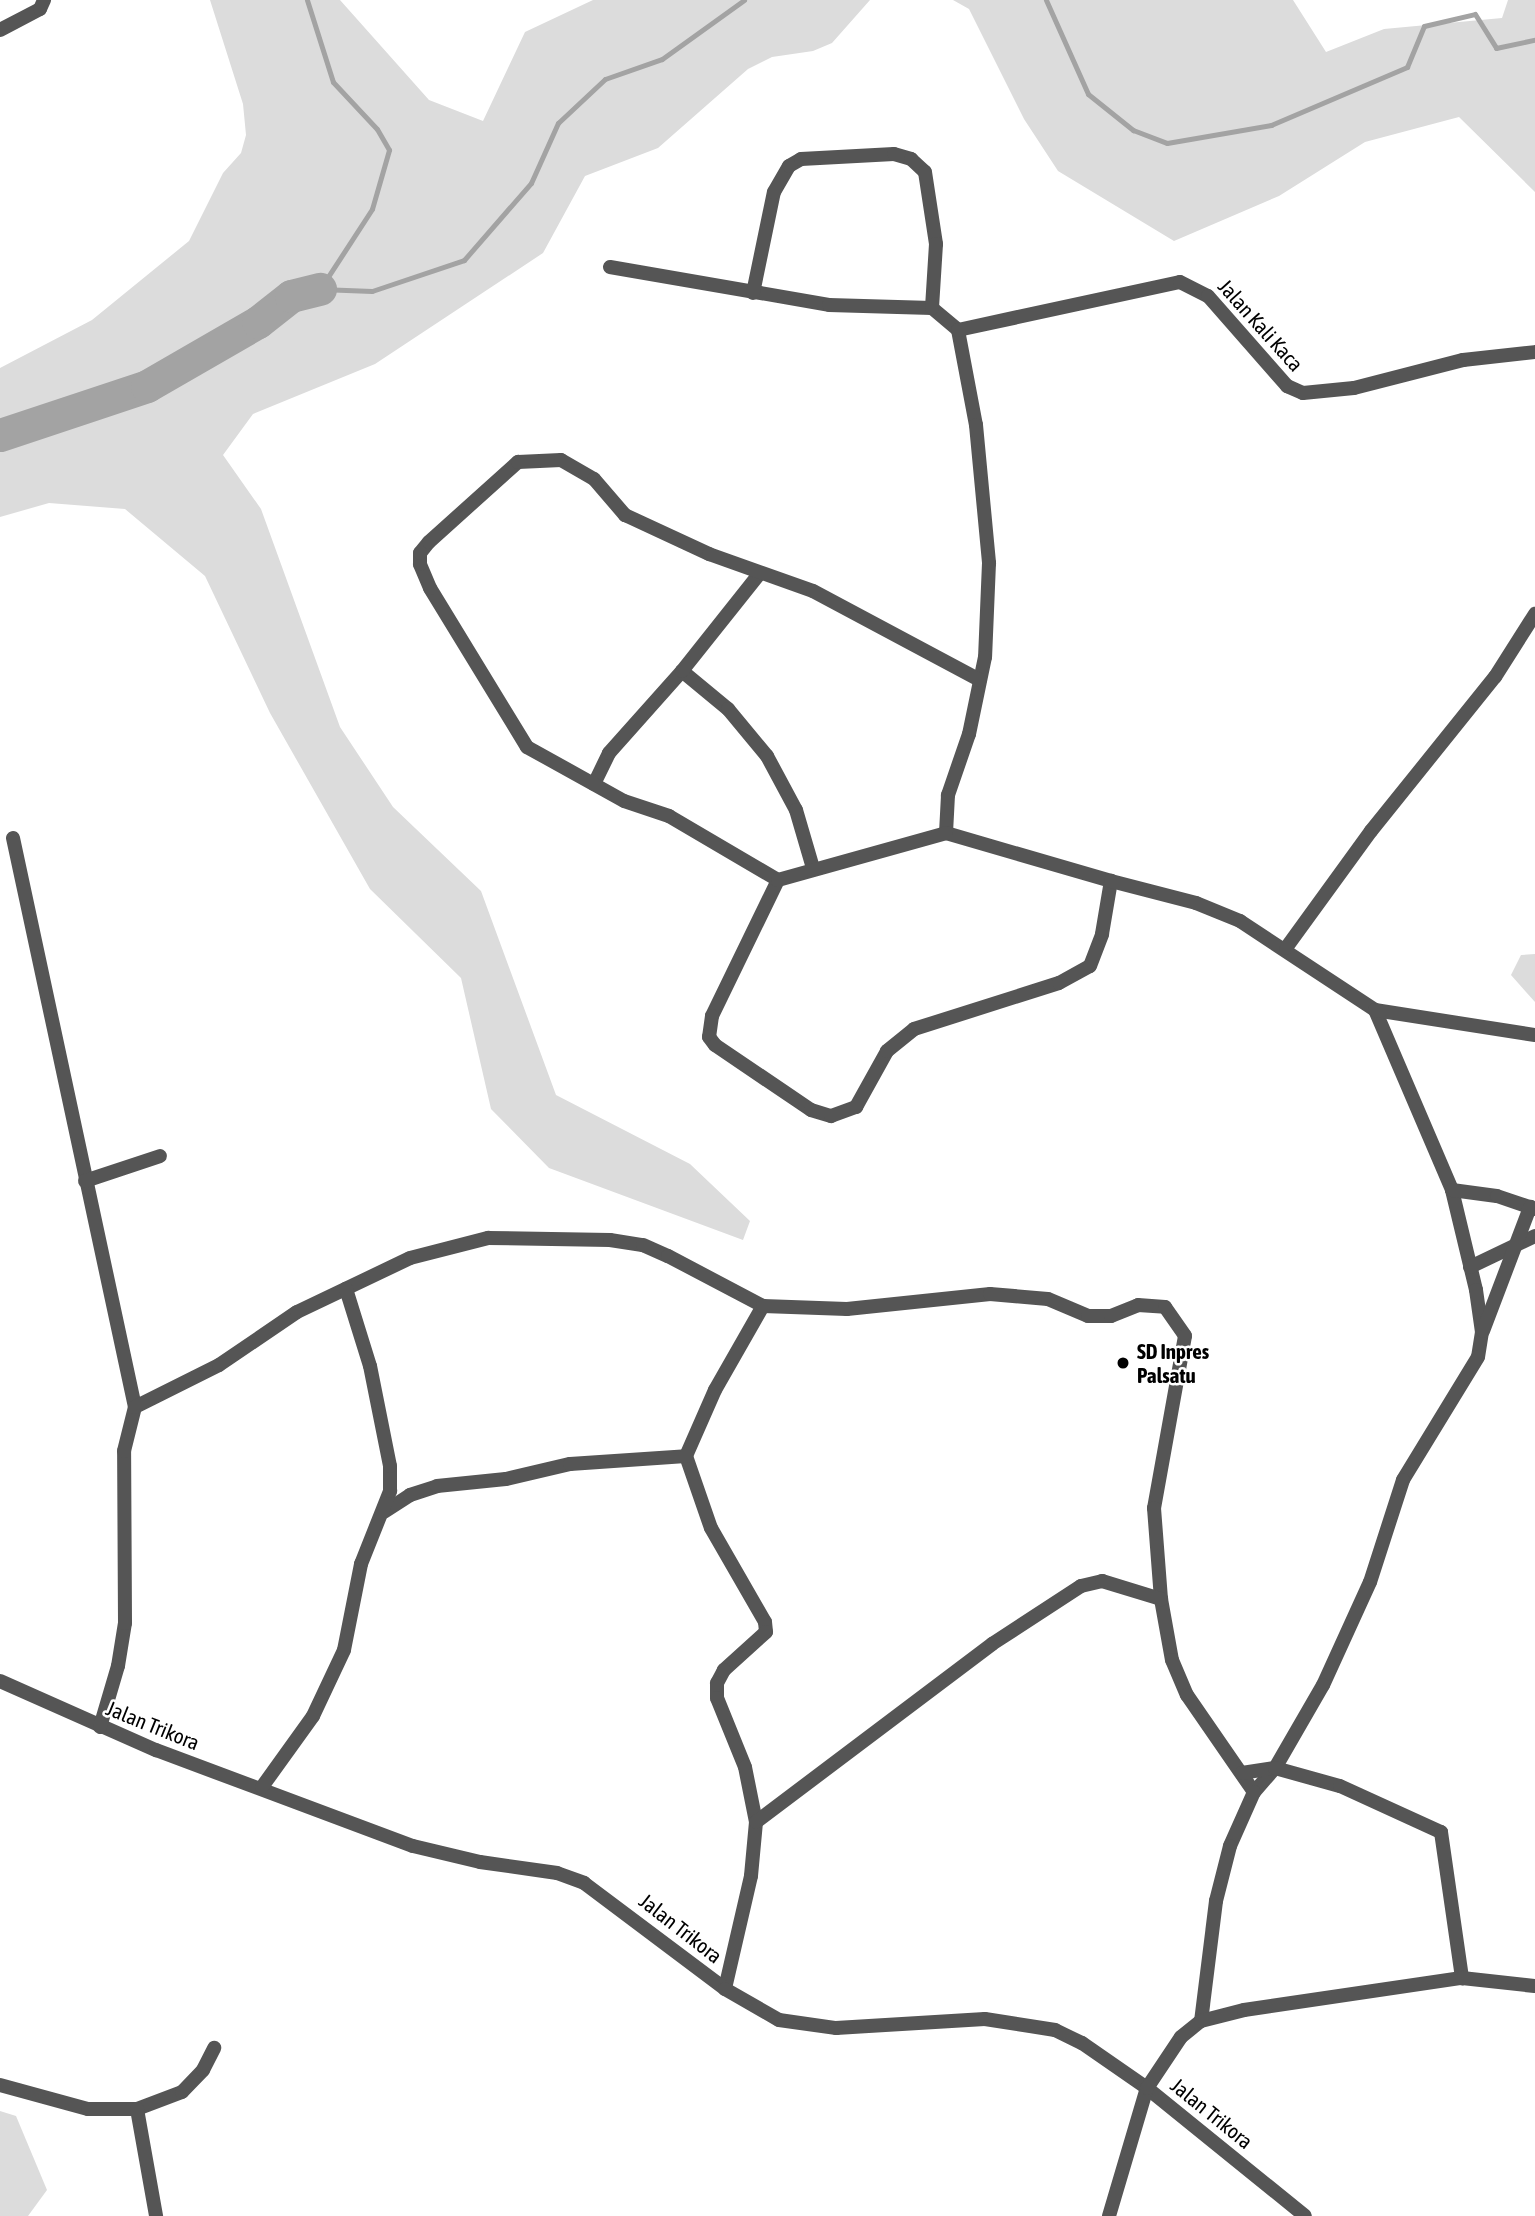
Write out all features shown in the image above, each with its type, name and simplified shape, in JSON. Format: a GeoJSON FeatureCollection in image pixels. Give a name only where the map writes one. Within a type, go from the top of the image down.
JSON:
{"type":"FeatureCollection","features":[{"type":"Feature","properties":{"kind":"street"},"geometry":{"type":"LineString","coordinates":[[0,30],[40,9],[44,0]]}},
{"type":"Feature","properties":{"kind":"street"},"geometry":{"type":"LineString","coordinates":[[753,293],[774,192],[789,166],[801,159],[894,154],[911,159],[925,172],[936,244],[932,308]]}},
{"type":"Feature","properties":{"kind":"street"},"geometry":{"type":"LineString","coordinates":[[610,267],[829,305],[932,308],[958,330],[976,425],[989,563],[980,680],[969,734],[948,795],[946,833]]}},
{"type":"Feature","properties":{"kind":"street","name":"Jalan Kali Kaca"},"geometry":{"type":"LineString","coordinates":[[958,330],[1180,282],[1208,296],[1287,386],[1303,393],[1354,388],[1463,360],[1535,352]]}},
{"type":"Feature","properties":{"kind":"street"},"geometry":{"type":"LineString","coordinates":[[778,880],[669,816],[624,801],[541,757],[515,731],[429,588],[420,564],[420,553],[429,542],[518,462],[550,458],[582,469],[625,515],[760,573],[813,591],[980,680]]}},
{"type":"Feature","properties":{"kind":"street"},"geometry":{"type":"LineString","coordinates":[[594,784],[610,753],[682,671],[760,573]]}},
{"type":"Feature","properties":{"kind":"street"},"geometry":{"type":"LineString","coordinates":[[1286,948],[1363,841],[1495,677],[1535,614]]}},
{"type":"Feature","properties":{"kind":"street"},"geometry":{"type":"LineString","coordinates":[[682,671],[727,709],[767,756],[796,810],[813,868]]}},
{"type":"Feature","properties":{"kind":"street"},"geometry":{"type":"LineString","coordinates":[[1111,881],[1102,934],[1090,966],[1059,983],[914,1029],[887,1051],[856,1107],[831,1116],[811,1110],[715,1045],[709,1037],[712,1016],[778,880],[813,868],[896,850],[946,833],[1196,903],[1286,948],[1375,1010],[1535,1035]]}},
{"type":"Feature","properties":{"kind":"street"},"geometry":{"type":"LineString","coordinates":[[13,838],[85,1181],[104,1248],[135,1407],[124,1451],[125,1623],[118,1666],[100,1727]]}},
{"type":"Feature","properties":{"kind":"street"},"geometry":{"type":"LineString","coordinates":[[1375,1010],[1452,1190],[1471,1267],[1482,1332]]}},
{"type":"Feature","properties":{"kind":"street"},"geometry":{"type":"LineString","coordinates":[[85,1181],[160,1156]]}},
{"type":"Feature","properties":{"kind":"street"},"geometry":{"type":"LineString","coordinates":[[1201,2021],[1216,1901],[1230,1846],[1254,1792],[1275,1768],[1323,1685],[1370,1582],[1402,1480],[1466,1384],[1478,1357],[1482,1332],[1532,1208],[1497,1196],[1452,1190]]}},
{"type":"Feature","properties":{"kind":"street"},"geometry":{"type":"LineString","coordinates":[[1471,1267],[1535,1237]]}},
{"type":"Feature","properties":{"kind":"street"},"geometry":{"type":"LineString","coordinates":[[135,1407],[219,1365],[297,1312],[410,1258],[488,1238],[610,1240],[643,1245],[763,1306],[847,1309],[990,1294],[1048,1299],[1088,1316],[1111,1316],[1138,1305],[1166,1307],[1185,1336],[1154,1508],[1161,1600],[1172,1660],[1186,1696],[1208,1732],[1254,1792]]}},
{"type":"Feature","properties":{"kind":"street"},"geometry":{"type":"LineString","coordinates":[[262,1787],[313,1716],[345,1650],[361,1564],[384,1512],[390,1491],[390,1466],[370,1366],[346,1289]]}},
{"type":"Feature","properties":{"kind":"street"},"geometry":{"type":"LineString","coordinates":[[725,1989],[751,1876],[756,1822],[745,1767],[718,1698],[717,1683],[724,1670],[766,1632],[765,1622],[711,1528],[686,1456],[715,1390],[763,1306]]}},
{"type":"Feature","properties":{"kind":"street"},"geometry":{"type":"LineString","coordinates":[[384,1512],[410,1495],[437,1486],[506,1479],[570,1464],[686,1456]]}},
{"type":"Feature","properties":{"kind":"street"},"geometry":{"type":"LineString","coordinates":[[756,1822],[992,1644],[1081,1586],[1102,1581],[1161,1600]]}},
{"type":"Feature","properties":{"kind":"street","name":"Jalan Trikora"},"geometry":{"type":"LineString","coordinates":[[0,1681],[100,1727],[414,1846],[480,1863],[557,1873],[584,1883],[725,1989],[779,2020],[814,2026],[879,2028],[985,2019],[1021,2022],[1082,2043],[1147,2088],[1305,2216]]}},
{"type":"Feature","properties":{"kind":"street"},"geometry":{"type":"LineString","coordinates":[[1242,1773],[1275,1768],[1363,1794],[1441,1832],[1462,1978]]}},
{"type":"Feature","properties":{"kind":"street"},"geometry":{"type":"LineString","coordinates":[[1109,2216],[1147,2088],[1181,2037],[1201,2021],[1244,2010],[1462,1978],[1535,1986]]}},
{"type":"Feature","properties":{"kind":"street"},"geometry":{"type":"LineString","coordinates":[[0,2085],[88,2109],[137,2109],[182,2092],[203,2070],[214,2048]]}},
{"type":"Feature","properties":{"kind":"street"},"geometry":{"type":"LineString","coordinates":[[137,2109],[156,2216]]}},
{"type":"Feature","properties":{"kind":"shaded area"},"geometry":{"type":"Polygon","coordinates":[[[210,0],[340,0],[429,100],[483,121],[525,32],[593,0],[870,0],[832,43],[813,51],[772,57],[748,69],[658,148],[585,176],[543,253],[375,364],[253,414],[223,455],[261,509],[340,727],[393,807],[481,891],[556,1095],[690,1164],[750,1221],[743,1240],[549,1168],[491,1109],[461,978],[370,889],[270,713],[205,576],[125,509],[49,503],[0,517],[0,368],[92,320],[189,241],[223,173],[241,153],[246,135],[243,104],[210,0]]]}},
{"type":"Feature","properties":{"kind":"shaded area"},"geometry":{"type":"Polygon","coordinates":[[[953,0],[1293,0],[1326,52],[1384,29],[1502,18],[1508,0],[1535,0],[1535,192],[1459,117],[1365,142],[1279,196],[1174,241],[1058,171],[1024,119],[969,9],[953,0]]]}},
{"type":"Feature","properties":{"kind":"shaded area"},"geometry":{"type":"Polygon","coordinates":[[[1535,954],[1535,1002],[1511,975],[1521,955],[1535,954]]]}},
{"type":"Feature","properties":{"kind":"shaded area"},"geometry":{"type":"Polygon","coordinates":[[[0,2111],[16,2116],[47,2190],[28,2216],[0,2216],[0,2111]]]}},
{"type":"Feature","properties":{"kind":"waterway"},"geometry":{"type":"LineString","coordinates":[[307,0],[333,82],[377,129],[389,150],[372,209],[320,289]]}},
{"type":"Feature","properties":{"kind":"waterway"},"geometry":{"type":"LineString","coordinates":[[320,289],[372,291],[464,260],[531,183],[558,123],[605,79],[662,59],[744,0]]}},
{"type":"Feature","properties":{"kind":"waterway"},"geometry":{"type":"LineString","coordinates":[[1046,0],[1088,94],[1133,130],[1167,143],[1271,125],[1407,67],[1424,26],[1475,14],[1496,48],[1535,40]]}},
{"type":"Feature","properties":{"kind":"waterway"},"geometry":{"type":"LineString","coordinates":[[0,435],[147,386],[258,322],[291,296],[320,289]]}},
{"type":"Feature","properties":{"kind":"place","name":"SD Inpres Palsatu"},"geometry":{"type":"Point","coordinates":[1123,1363]}}]}
